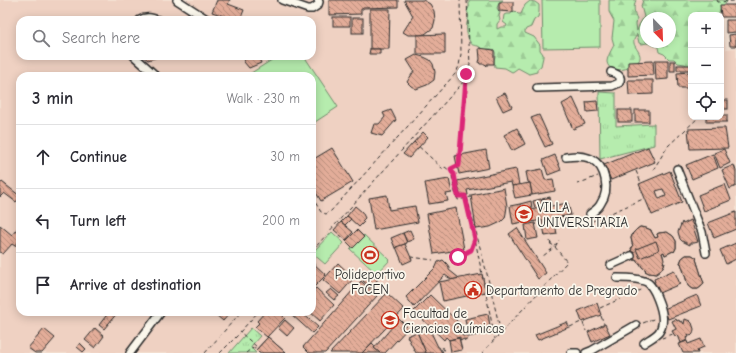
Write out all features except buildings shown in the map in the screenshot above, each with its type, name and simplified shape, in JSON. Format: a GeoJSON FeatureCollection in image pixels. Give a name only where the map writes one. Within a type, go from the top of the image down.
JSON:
{"type":"FeatureCollection","features":[{"type":"Feature","properties":{"kind":"lane"},"geometry":{"type":"LineString","coordinates":[[177,0],[202,16]]}},
{"type":"Feature","properties":{"kind":"lane"},"geometry":{"type":"LineString","coordinates":[[286,1],[305,9],[312,9],[318,5],[318,0]]}},
{"type":"Feature","properties":{"kind":"lane"},"geometry":{"type":"LineString","coordinates":[[138,60],[152,72]]}},
{"type":"Feature","properties":{"kind":"lane"},"geometry":{"type":"LineString","coordinates":[[537,88],[612,86],[619,83],[620,76],[611,72]]}},
{"type":"Feature","properties":{"kind":"lane"},"geometry":{"type":"LineString","coordinates":[[566,156],[585,157],[592,160],[598,164],[604,174],[606,188],[605,194],[601,204],[591,217]]}},
{"type":"Feature","properties":{"kind":"lane"},"geometry":{"type":"LineString","coordinates":[[677,169],[702,232],[706,253]]}},
{"type":"Feature","properties":{"kind":"lane"},"geometry":{"type":"LineString","coordinates":[[611,265],[631,256]]}},
{"type":"Feature","properties":{"kind":"lane"},"geometry":{"type":"LineString","coordinates":[[617,278],[647,282],[651,286],[661,308],[662,316],[659,333],[644,343]]}},
{"type":"Feature","properties":{"kind":"lane"},"geometry":{"type":"LineString","coordinates":[[130,353],[158,316]]}},
{"type":"Feature","properties":{"kind":"lane"},"geometry":{"type":"LineString","coordinates":[[586,353],[592,351],[626,330],[640,324]]}},
{"type":"Feature","properties":{"kind":"lane"},"geometry":{"type":"LineString","coordinates":[[571,352],[577,353]]}},
{"type":"Feature","properties":{"kind":"path"},"geometry":{"type":"LineString","coordinates":[[316,204],[321,212],[326,214],[331,211],[456,73],[460,66],[461,54],[460,0]]}},
{"type":"Feature","properties":{"kind":"path"},"geometry":{"type":"LineString","coordinates":[[467,0],[470,65],[466,74],[459,165],[451,169],[456,197],[458,196],[458,200],[471,198]]}},
{"type":"Feature","properties":{"kind":"path"},"geometry":{"type":"LineString","coordinates":[[717,0],[718,2],[736,2]]}},
{"type":"Feature","properties":{"kind":"path"},"geometry":{"type":"LineString","coordinates":[[316,246],[466,79]]}},
{"type":"Feature","properties":{"kind":"path"},"geometry":{"type":"LineString","coordinates":[[653,170],[668,146],[696,120]]}},
{"type":"Feature","properties":{"kind":"path"},"geometry":{"type":"LineString","coordinates":[[414,142],[443,169],[445,168],[452,172]]}},
{"type":"Feature","properties":{"kind":"path"},"geometry":{"type":"LineString","coordinates":[[636,171],[641,182]]}},
{"type":"Feature","properties":{"kind":"path"},"geometry":{"type":"LineString","coordinates":[[577,184],[604,174]]}},
{"type":"Feature","properties":{"kind":"path"},"geometry":{"type":"LineString","coordinates":[[458,196],[465,196],[466,198]]}},
{"type":"Feature","properties":{"kind":"path"},"geometry":{"type":"LineString","coordinates":[[466,198],[495,339]]}},
{"type":"Feature","properties":{"kind":"path"},"geometry":{"type":"LineString","coordinates":[[466,198],[487,274],[501,333]]}},
{"type":"Feature","properties":{"kind":"path"},"geometry":{"type":"LineString","coordinates":[[591,217],[643,199]]}},
{"type":"Feature","properties":{"kind":"path"},"geometry":{"type":"LineString","coordinates":[[458,257],[471,250],[475,239]]}},
{"type":"Feature","properties":{"kind":"path"},"geometry":{"type":"LineString","coordinates":[[543,256],[555,247],[559,240]]}},
{"type":"Feature","properties":{"kind":"path"},"geometry":{"type":"LineString","coordinates":[[482,353],[567,262],[550,242],[552,249]]}},
{"type":"Feature","properties":{"kind":"path"},"geometry":{"type":"LineString","coordinates":[[411,257],[433,260]]}},
{"type":"Feature","properties":{"kind":"path"},"geometry":{"type":"LineString","coordinates":[[630,294],[651,286]]}},
{"type":"Feature","properties":{"kind":"path"},"geometry":{"type":"LineString","coordinates":[[600,308],[620,299]]}},
{"type":"Feature","properties":{"kind":"path"},"geometry":{"type":"LineString","coordinates":[[205,353],[237,316]]}},
{"type":"Feature","properties":{"kind":"path"},"geometry":{"type":"LineString","coordinates":[[220,353],[254,316]]}},
{"type":"Feature","properties":{"kind":"path"},"geometry":{"type":"LineString","coordinates":[[601,316],[604,324]]}},
{"type":"Feature","properties":{"kind":"path"},"geometry":{"type":"LineString","coordinates":[[640,324],[662,316]]}},
{"type":"Feature","properties":{"kind":"path"},"geometry":{"type":"LineString","coordinates":[[570,327],[582,322],[586,331]]}},
{"type":"Feature","properties":{"kind":"path"},"geometry":{"type":"LineString","coordinates":[[240,332],[257,347],[246,353]]}},
{"type":"Feature","properties":{"kind":"path"},"geometry":{"type":"LineString","coordinates":[[443,353],[442,347],[446,353]]}},
{"type":"Feature","properties":{"kind":"shaded area","name":"VILLA UNIVERSITARIA"},"geometry":{"type":"Polygon","coordinates":[[[0,0],[714,0],[717,12],[688,12],[688,120],[724,120],[724,41],[726,49],[736,48],[736,353],[0,353],[0,0]]]}},
{"type":"Feature","properties":{"kind":"green space"},"geometry":{"type":"Polygon","coordinates":[[[469,0],[503,0],[499,3],[497,8],[500,13],[500,20],[497,24],[497,29],[506,27],[507,25],[503,22],[504,15],[511,14],[515,11],[518,14],[521,14],[525,5],[530,1],[539,5],[538,17],[534,20],[531,27],[525,31],[525,33],[534,37],[540,45],[540,50],[543,54],[541,66],[537,69],[537,72],[529,74],[518,68],[512,72],[505,68],[495,67],[494,50],[483,49],[473,45],[470,42],[467,30],[469,16],[467,11],[469,7],[469,0]]]}},
{"type":"Feature","properties":{"kind":"green space"},"geometry":{"type":"Polygon","coordinates":[[[542,0],[600,0],[600,47],[543,48],[542,0]]]}},
{"type":"Feature","properties":{"kind":"green space"},"geometry":{"type":"Polygon","coordinates":[[[609,0],[636,0],[634,10],[637,19],[637,31],[640,23],[640,43],[637,34],[634,39],[634,43],[640,57],[634,65],[620,70],[612,68],[607,62],[614,45],[612,38],[614,21],[609,12],[609,0]]]}},
{"type":"Feature","properties":{"kind":"green space"},"geometry":{"type":"Polygon","coordinates":[[[643,0],[727,0],[719,12],[688,12],[688,67],[685,64],[678,63],[674,59],[669,59],[664,54],[659,52],[658,48],[676,48],[676,12],[643,12],[641,6],[643,0]]]}},
{"type":"Feature","properties":{"kind":"green space"},"geometry":{"type":"Polygon","coordinates":[[[272,60],[307,60],[315,72],[253,72],[272,60]]]}},
{"type":"Feature","properties":{"kind":"green space"},"geometry":{"type":"Polygon","coordinates":[[[316,74],[338,107],[316,121],[316,74]]]}},
{"type":"Feature","properties":{"kind":"green space"},"geometry":{"type":"Polygon","coordinates":[[[599,92],[616,93],[616,126],[654,124],[654,145],[600,159],[599,92]]]}},
{"type":"Feature","properties":{"kind":"green space"},"geometry":{"type":"Polygon","coordinates":[[[332,232],[344,243],[325,264],[316,256],[316,249],[332,232]]]}},
{"type":"Feature","properties":{"kind":"green space","name":"Polideportivo FaCEN"},"geometry":{"type":"Polygon","coordinates":[[[364,235],[390,260],[377,274],[350,249],[364,235]]]}},
{"type":"Feature","properties":{"kind":"green space"},"geometry":{"type":"Polygon","coordinates":[[[251,328],[260,336],[251,348],[256,353],[229,353],[251,328]]]}},
{"type":"Feature","properties":{"kind":"place","name":"VILLA UNIVERSITARIA"},"geometry":{"type":"Point","coordinates":[524,214]}},
{"type":"Feature","properties":{"kind":"place","name":"Polideportivo FaCEN"},"geometry":{"type":"Point","coordinates":[370,255]}},
{"type":"Feature","properties":{"kind":"place","name":"Departamento de Pregrado"},"geometry":{"type":"Point","coordinates":[473,290]}},
{"type":"Feature","properties":{"kind":"place","name":"Facultad de Ciencias Químicas"},"geometry":{"type":"Point","coordinates":[390,320]}},
{"type":"Feature","properties":{"kind":"route"},"geometry":{"type":"LineString","coordinates":[[458,257],[471,250],[475,239],[465,196],[458,196],[454,174],[451,169],[459,165],[466,74]]}}]}
